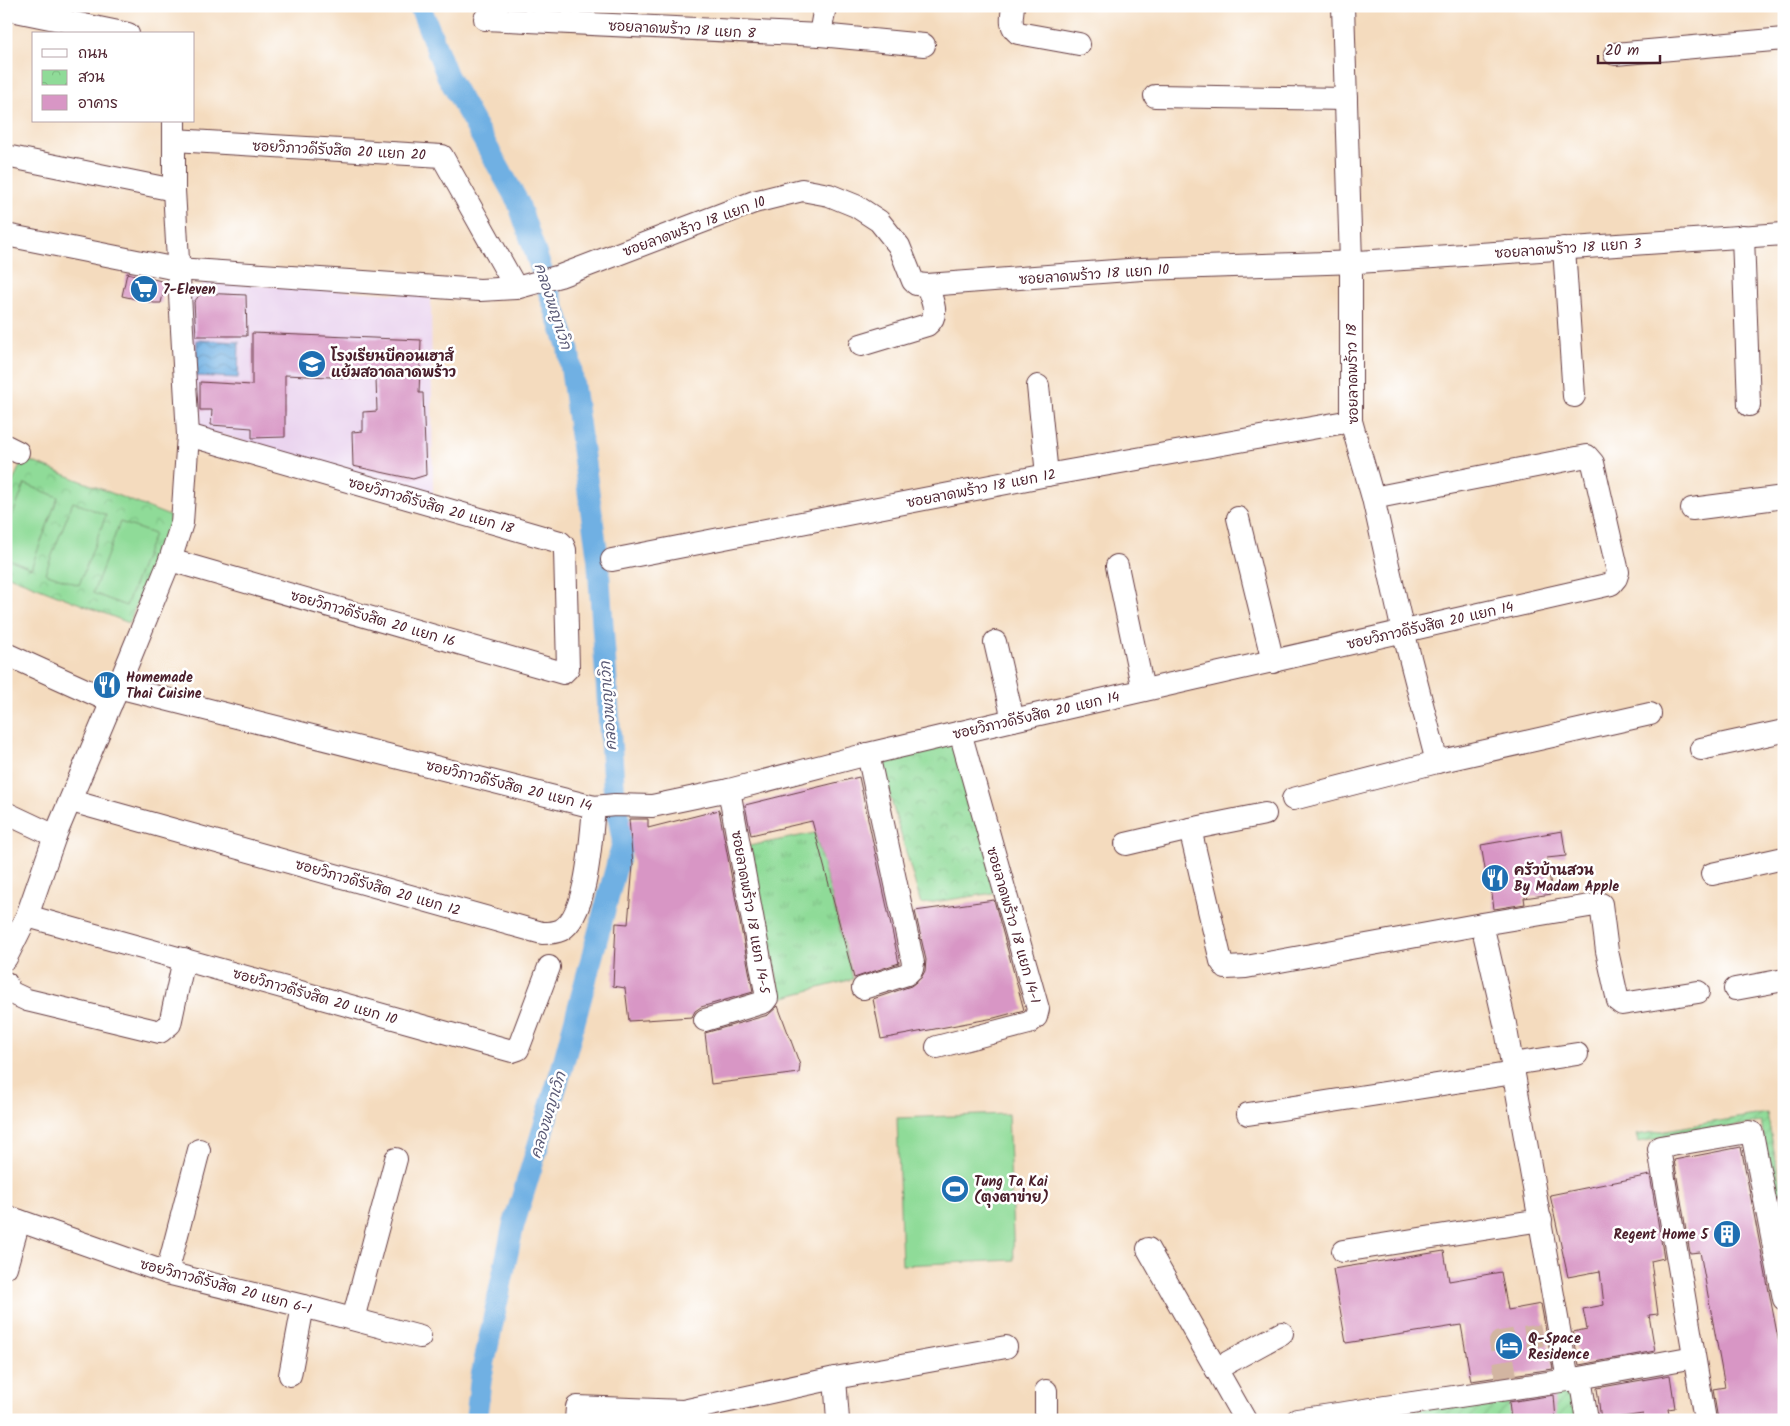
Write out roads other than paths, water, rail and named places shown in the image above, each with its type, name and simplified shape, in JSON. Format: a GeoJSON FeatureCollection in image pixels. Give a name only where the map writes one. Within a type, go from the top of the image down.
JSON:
{"type":"FeatureCollection","features":[{"type":"Feature","properties":{"kind":"street"},"geometry":{"type":"LineString","coordinates":[[820,36],[825,6]]}},
{"type":"Feature","properties":{"kind":"street"},"geometry":{"type":"LineString","coordinates":[[1013,6],[1011,21],[1014,30],[1018,33],[1080,44]]}},
{"type":"Feature","properties":{"kind":"street","name":"ซอยลาดพร้าว 18"},"geometry":{"type":"LineString","coordinates":[[1343,6],[1351,262],[1351,421],[1373,498],[1403,631],[1437,762]]}},
{"type":"Feature","properties":{"kind":"street"},"geometry":{"type":"LineString","coordinates":[[6,9],[118,32]]}},
{"type":"Feature","properties":{"kind":"street","name":"ซอยลาดพร้าว 18 แยก 8"},"geometry":{"type":"LineString","coordinates":[[485,19],[820,36],[924,44]]}},
{"type":"Feature","properties":{"kind":"street"},"geometry":{"type":"LineString","coordinates":[[1614,54],[1784,39]]}},
{"type":"Feature","properties":{"kind":"street"},"geometry":{"type":"LineString","coordinates":[[1154,96],[1346,99]]}},
{"type":"Feature","properties":{"kind":"street"},"geometry":{"type":"LineString","coordinates":[[6,958],[27,916],[55,836],[170,560],[182,523],[188,435],[174,190],[174,131]]}},
{"type":"Feature","properties":{"kind":"street","name":"ซอยวิภาวดีรังสิต 20 แยก 20"},"geometry":{"type":"LineString","coordinates":[[174,131],[442,156],[516,288]]}},
{"type":"Feature","properties":{"kind":"street"},"geometry":{"type":"LineString","coordinates":[[6,156],[174,190]]}},
{"type":"Feature","properties":{"kind":"street","name":"ซอยลาดพร้าว 18 แยก 10"},"geometry":{"type":"LineString","coordinates":[[6,235],[178,269],[480,290],[516,288],[560,276],[754,202],[802,190],[838,198],[856,206],[879,221],[899,246],[913,281],[916,284],[927,285],[1142,269],[1351,262]]}},
{"type":"Feature","properties":{"kind":"street","name":"ซอยลาดพร้าว 18 แยก 3"},"geometry":{"type":"LineString","coordinates":[[1351,262],[1784,234]]}},
{"type":"Feature","properties":{"kind":"street"},"geometry":{"type":"LineString","coordinates":[[1743,236],[1749,405]]}},
{"type":"Feature","properties":{"kind":"street"},"geometry":{"type":"LineString","coordinates":[[1564,248],[1574,396]]}},
{"type":"Feature","properties":{"kind":"street"},"geometry":{"type":"LineString","coordinates":[[861,345],[927,325],[933,320],[935,313],[927,285]]}},
{"type":"Feature","properties":{"kind":"street"},"geometry":{"type":"LineString","coordinates":[[1038,386],[1047,475]]}},
{"type":"Feature","properties":{"kind":"street","name":"ซอยลาดพร้าว 18 แยก 12"},"geometry":{"type":"LineString","coordinates":[[612,560],[1047,475],[1351,421]]}},
{"type":"Feature","properties":{"kind":"street","name":"ซอยวิภาวดีรังสิต 20 แยก 18"},"geometry":{"type":"LineString","coordinates":[[188,435],[560,542],[565,550],[569,660]]}},
{"type":"Feature","properties":{"kind":"street","name":"ซอยวิภาวดีรังสิต 20 แยก 14"},"geometry":{"type":"LineString","coordinates":[[6,654],[115,695],[594,807],[615,805],[652,806],[729,790],[960,732],[1611,584],[1618,572],[1593,463],[1587,456],[1373,498]]}},
{"type":"Feature","properties":{"kind":"street"},"geometry":{"type":"LineString","coordinates":[[1692,509],[1784,497]]}},
{"type":"Feature","properties":{"kind":"street"},"geometry":{"type":"LineString","coordinates":[[1238,518],[1273,662]]}},
{"type":"Feature","properties":{"kind":"street","name":"ซอยวิภาวดีรังสิต 20 แยก 16"},"geometry":{"type":"LineString","coordinates":[[170,560],[563,673],[568,668],[569,660]]}},
{"type":"Feature","properties":{"kind":"street"},"geometry":{"type":"LineString","coordinates":[[1117,566],[1143,690]]}},
{"type":"Feature","properties":{"kind":"street"},"geometry":{"type":"LineString","coordinates":[[995,642],[1012,720]]}},
{"type":"Feature","properties":{"kind":"street"},"geometry":{"type":"LineString","coordinates":[[1293,800],[1437,762],[1650,714]]}},
{"type":"Feature","properties":{"kind":"street"},"geometry":{"type":"LineString","coordinates":[[1700,749],[1784,731]]}},
{"type":"Feature","properties":{"kind":"street","name":"ซอยลาดพร้าว 18 แยก 14-1"},"geometry":{"type":"LineString","coordinates":[[938,1047],[1029,1023],[1034,1020],[1038,1012],[960,732]]}},
{"type":"Feature","properties":{"kind":"street"},"geometry":{"type":"LineString","coordinates":[[863,988],[908,974],[912,969],[913,963],[868,754]]}},
{"type":"Feature","properties":{"kind":"street","name":"ซอยลาดพร้าว 18 แยก 14-5"},"geometry":{"type":"LineString","coordinates":[[705,1020],[764,1002],[767,998],[729,790]]}},
{"type":"Feature","properties":{"kind":"street","name":"ซอยวิภาวดีรังสิต 20 แยก 12"},"geometry":{"type":"LineString","coordinates":[[71,801],[542,933],[560,931],[564,928],[573,918],[582,898],[594,807]]}},
{"type":"Feature","properties":{"kind":"street"},"geometry":{"type":"LineString","coordinates":[[6,813],[55,836]]}},
{"type":"Feature","properties":{"kind":"street"},"geometry":{"type":"LineString","coordinates":[[1126,844],[1265,814]]}},
{"type":"Feature","properties":{"kind":"street"},"geometry":{"type":"LineString","coordinates":[[1190,829],[1221,961],[1226,968],[1246,967],[1600,904],[1607,951],[1618,1001],[1622,1004],[1698,992]]}},
{"type":"Feature","properties":{"kind":"street"},"geometry":{"type":"LineString","coordinates":[[1712,874],[1784,858]]}},
{"type":"Feature","properties":{"kind":"street","name":"ซอยวิภาวดีรังสิต 20 แยก 10"},"geometry":{"type":"LineString","coordinates":[[27,916],[512,1051],[518,1049],[549,967]]}},
{"type":"Feature","properties":{"kind":"street"},"geometry":{"type":"LineString","coordinates":[[1482,924],[1513,1068],[1541,1220],[1574,1379],[1588,1420]]}},
{"type":"Feature","properties":{"kind":"street"},"geometry":{"type":"LineString","coordinates":[[6,983],[10,992],[27,1000],[160,1032],[170,1024],[184,959]]}},
{"type":"Feature","properties":{"kind":"street"},"geometry":{"type":"LineString","coordinates":[[1735,989],[1784,980]]}},
{"type":"Feature","properties":{"kind":"street"},"geometry":{"type":"LineString","coordinates":[[1248,1114],[1513,1068],[1577,1054]]}},
{"type":"Feature","properties":{"kind":"street"},"geometry":{"type":"LineString","coordinates":[[1705,1420],[1686,1358],[1658,1149],[1660,1146],[1748,1132],[1752,1133],[1784,1300]]}},
{"type":"Feature","properties":{"kind":"street"},"geometry":{"type":"LineString","coordinates":[[167,1273],[199,1150]]}},
{"type":"Feature","properties":{"kind":"street"},"geometry":{"type":"LineString","coordinates":[[353,1319],[396,1159]]}},
{"type":"Feature","properties":{"kind":"street"},"geometry":{"type":"LineString","coordinates":[[6,1267],[13,1218]]}},
{"type":"Feature","properties":{"kind":"street","name":"ซอยวิภาวดีรังสิต 20 แยก 6-1"},"geometry":{"type":"LineString","coordinates":[[13,1218],[167,1273],[420,1337]]}},
{"type":"Feature","properties":{"kind":"street"},"geometry":{"type":"LineString","coordinates":[[1343,1251],[1541,1220]]}},
{"type":"Feature","properties":{"kind":"street"},"geometry":{"type":"LineString","coordinates":[[1148,1248],[1245,1420]]}},
{"type":"Feature","properties":{"kind":"street"},"geometry":{"type":"LineString","coordinates":[[290,1375],[303,1306]]}},
{"type":"Feature","properties":{"kind":"street"},"geometry":{"type":"LineString","coordinates":[[1216,1369],[1282,1333]]}},
{"type":"Feature","properties":{"kind":"street"},"geometry":{"type":"LineString","coordinates":[[576,1420],[578,1407],[683,1410],[836,1378],[1006,1347]]}},
{"type":"Feature","properties":{"kind":"street"},"geometry":{"type":"LineString","coordinates":[[1297,1420],[1507,1386],[1574,1379],[1686,1358]]}},
{"type":"Feature","properties":{"kind":"street"},"geometry":{"type":"LineString","coordinates":[[836,1378],[838,1420]]}},
{"type":"Feature","properties":{"kind":"street"},"geometry":{"type":"LineString","coordinates":[[1046,1391],[1046,1420]]}},
{"type":"Feature","properties":{"kind":"water"},"geometry":{"type":"Polygon","coordinates":[[[197,340],[239,342],[238,378],[196,376],[197,340]]]}},
{"type":"Feature","properties":{"kind":"waterway","name":"คลองพญาเวิก"},"geometry":{"type":"LineString","coordinates":[[420,6],[447,75],[518,202],[568,347],[598,559],[615,805],[623,842],[562,1068],[513,1227],[481,1378],[476,1420]]}},
{"type":"Feature","properties":{"kind":"tunnel"},"geometry":{"type":"LineString","coordinates":[[1507,1382],[1500,1342],[1542,1335]]}},
{"type":"Feature","properties":{"kind":"place","name":"7-Eleven"},"geometry":{"type":"Point","coordinates":[144,289]}},
{"type":"Feature","properties":{"kind":"place","name":"โรงเรียนบีคอนเฮาส์ แย้มสอาดลาดพร้าว"},"geometry":{"type":"Point","coordinates":[312,364]}},
{"type":"Feature","properties":{"kind":"place","name":"Homemade Thai Cuisine"},"geometry":{"type":"Point","coordinates":[107,685]}},
{"type":"Feature","properties":{"kind":"place","name":"ครัวบ้านสวน By Madam Apple"},"geometry":{"type":"Point","coordinates":[1495,878]}},
{"type":"Feature","properties":{"kind":"place","name":"Tung Ta Kai (ตุงตาข่าย)"},"geometry":{"type":"Point","coordinates":[955,1189]}},
{"type":"Feature","properties":{"kind":"place","name":"Regent Home 5"},"geometry":{"type":"Point","coordinates":[1727,1234]}},
{"type":"Feature","properties":{"kind":"place","name":"Q-Space Residence"},"geometry":{"type":"Point","coordinates":[1509,1346]}}]}
